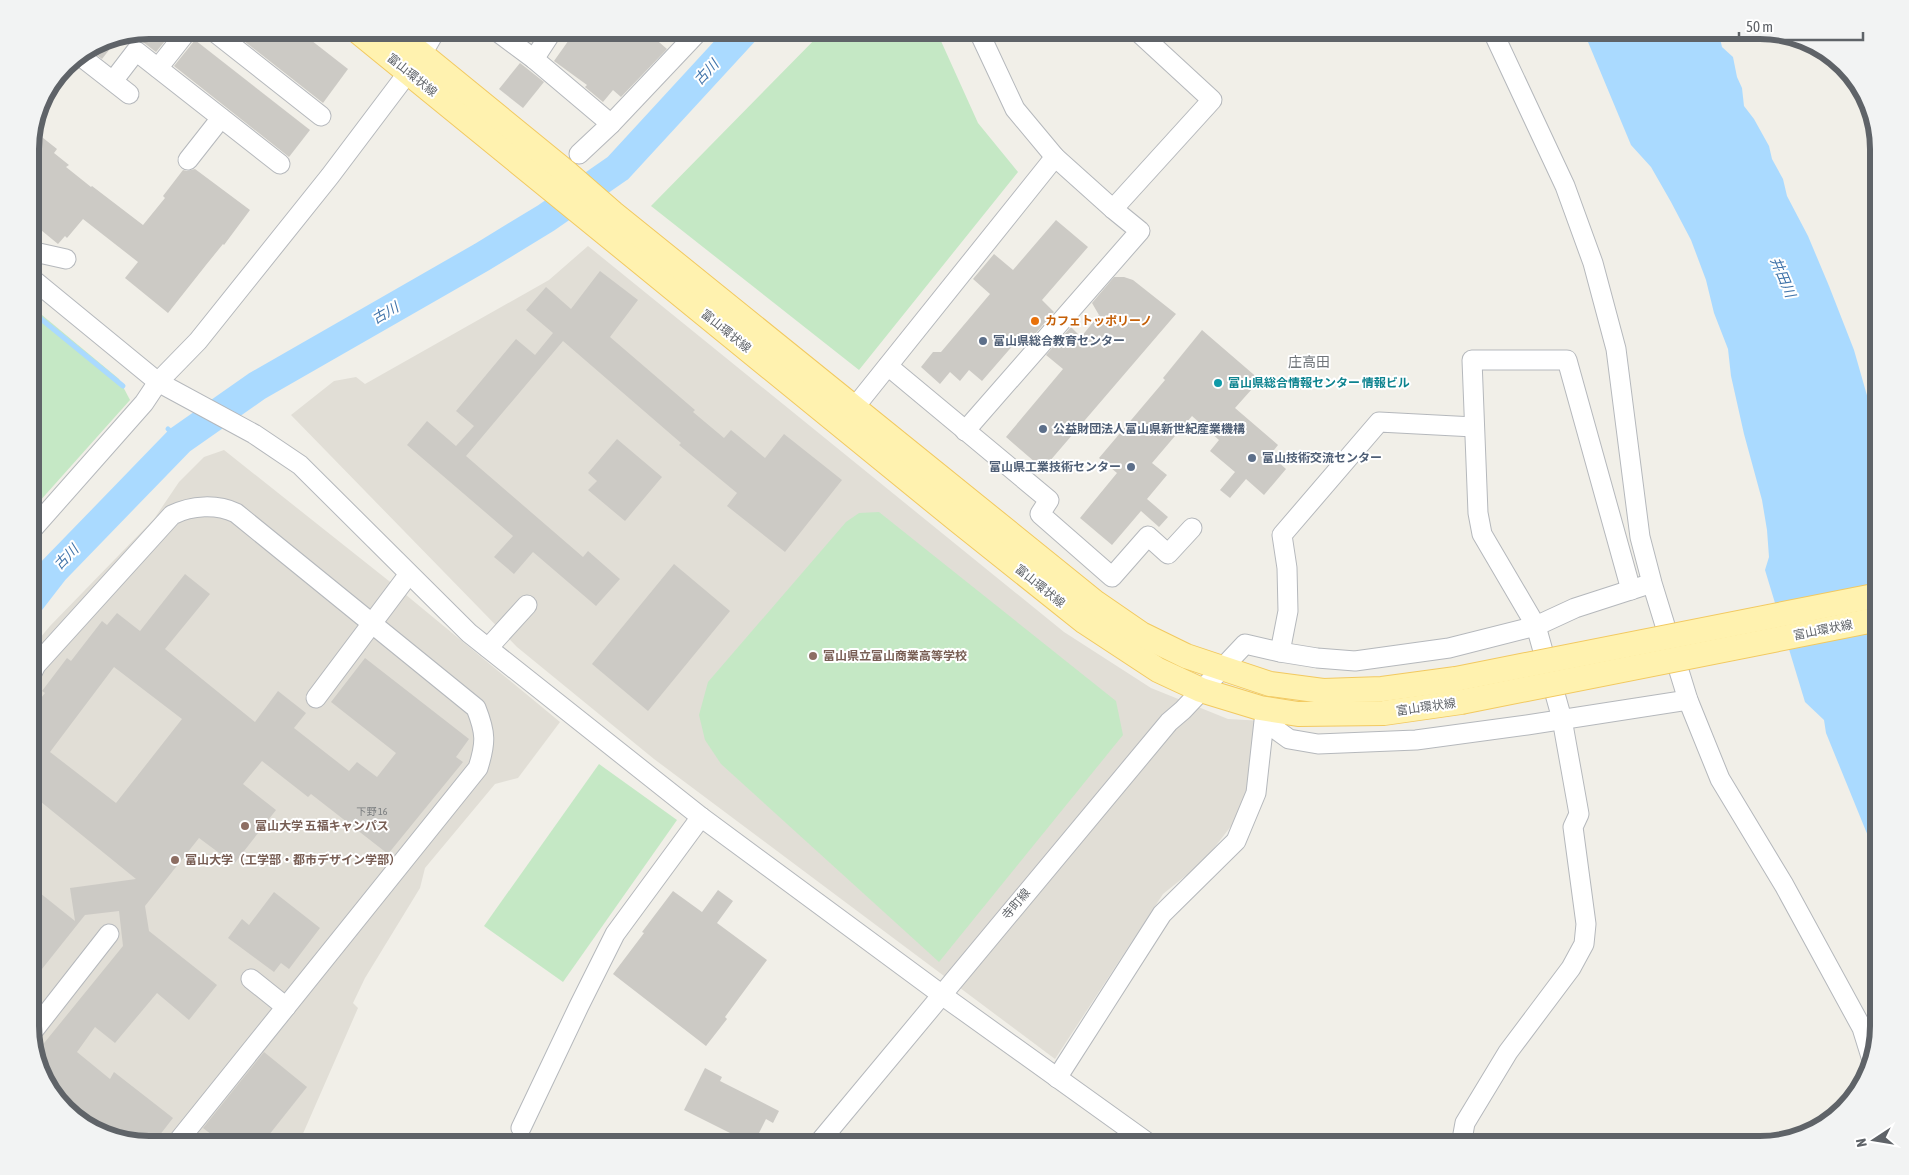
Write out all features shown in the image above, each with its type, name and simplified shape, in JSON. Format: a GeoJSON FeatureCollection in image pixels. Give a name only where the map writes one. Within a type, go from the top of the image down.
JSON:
{"type":"FeatureCollection","features":[{"type":"Feature","properties":{"kind":"main road","name":"富山環状線"},"geometry":{"type":"LineString","coordinates":[[372,39],[415,63],[572,163],[604,218],[942,507],[1085,622],[1158,670],[1201,690],[1260,708],[1298,714],[1384,713],[1461,702],[1870,621]]}},
{"type":"Feature","properties":{"kind":"main road","name":"富山環状線"},"geometry":{"type":"LineString","coordinates":[[398,39],[415,63],[547,186],[604,218],[854,408],[1096,603],[1141,634],[1186,656],[1260,682],[1323,691],[1382,689],[1456,679],[1870,597]]}},
{"type":"Feature","properties":{"kind":"street"},"geometry":{"type":"LineString","coordinates":[[158,68],[181,39]]}},
{"type":"Feature","properties":{"kind":"street"},"geometry":{"type":"LineString","coordinates":[[223,39],[321,116]]}},
{"type":"Feature","properties":{"kind":"street"},"geometry":{"type":"LineString","coordinates":[[39,522],[144,403],[158,382],[198,341],[330,176],[415,63],[430,39]]}},
{"type":"Feature","properties":{"kind":"street"},"geometry":{"type":"LineString","coordinates":[[507,39],[534,59],[611,124]]}},
{"type":"Feature","properties":{"kind":"street"},"geometry":{"type":"LineString","coordinates":[[534,59],[547,39]]}},
{"type":"Feature","properties":{"kind":"street"},"geometry":{"type":"LineString","coordinates":[[572,163],[691,39]]}},
{"type":"Feature","properties":{"kind":"street"},"geometry":{"type":"LineString","coordinates":[[965,431],[1140,231],[1055,157],[1015,108],[982,39]]}},
{"type":"Feature","properties":{"kind":"street"},"geometry":{"type":"LineString","coordinates":[[1113,209],[1212,100],[1146,39]]}},
{"type":"Feature","properties":{"kind":"street"},"geometry":{"type":"LineString","coordinates":[[1496,39],[1565,186],[1593,263],[1616,349],[1640,537],[1688,700],[1720,779],[1784,886],[1862,1028],[1868,1048]]}},
{"type":"Feature","properties":{"kind":"street"},"geometry":{"type":"LineString","coordinates":[[113,81],[136,51],[280,164]]}},
{"type":"Feature","properties":{"kind":"street"},"geometry":{"type":"LineString","coordinates":[[85,59],[129,94]]}},
{"type":"Feature","properties":{"kind":"street"},"geometry":{"type":"LineString","coordinates":[[188,160],[221,118]]}},
{"type":"Feature","properties":{"kind":"street"},"geometry":{"type":"LineString","coordinates":[[854,408],[1055,157]]}},
{"type":"Feature","properties":{"kind":"street"},"geometry":{"type":"LineString","coordinates":[[39,253],[66,259]]}},
{"type":"Feature","properties":{"kind":"street"},"geometry":{"type":"LineString","coordinates":[[39,284],[158,382],[254,434],[300,465],[469,633],[702,817],[941,994],[1139,1136]]}},
{"type":"Feature","properties":{"kind":"street"},"geometry":{"type":"LineString","coordinates":[[1463,1136],[1465,1123],[1504,1060],[1571,968],[1584,944],[1586,924],[1573,827],[1579,814],[1562,720],[1536,626],[1482,534],[1478,513],[1472,360],[1567,360],[1631,590]]}},
{"type":"Feature","properties":{"kind":"street"},"geometry":{"type":"LineString","coordinates":[[888,366],[1049,500],[1040,514],[1112,577],[1148,536],[1168,554],[1192,528]]}},
{"type":"Feature","properties":{"kind":"street"},"geometry":{"type":"LineString","coordinates":[[1474,427],[1379,422],[1359,445],[1282,535],[1287,568],[1288,611],[1280,652],[1354,662],[1449,648],[1536,626],[1575,608],[1652,583]]}},
{"type":"Feature","properties":{"kind":"street"},"geometry":{"type":"LineString","coordinates":[[39,663],[172,515],[186,508],[228,509],[236,513],[476,708],[483,725],[485,747],[478,768],[286,1007],[189,1136]]}},
{"type":"Feature","properties":{"kind":"street"},"geometry":{"type":"LineString","coordinates":[[316,698],[409,574]]}},
{"type":"Feature","properties":{"kind":"street"},"geometry":{"type":"LineString","coordinates":[[488,648],[527,605]]}},
{"type":"Feature","properties":{"kind":"street","name":"寺町線"},"geometry":{"type":"LineString","coordinates":[[824,1136],[1169,722],[1245,644],[1280,652]]}},
{"type":"Feature","properties":{"kind":"street"},"geometry":{"type":"LineString","coordinates":[[1058,1078],[1162,914],[1236,841],[1256,793],[1264,721],[1289,738],[1318,744],[1416,740],[1688,700]]}},
{"type":"Feature","properties":{"kind":"street"},"geometry":{"type":"LineString","coordinates":[[521,1128],[615,934],[702,817]]}},
{"type":"Feature","properties":{"kind":"street"},"geometry":{"type":"LineString","coordinates":[[39,1023],[109,934]]}},
{"type":"Feature","properties":{"kind":"street"},"geometry":{"type":"LineString","coordinates":[[251,979],[286,1007]]}},
{"type":"Feature","properties":{"kind":"shaded area","name":"富山県立富山商業高等学校"},"geometry":{"type":"Polygon","coordinates":[[[588,246],[1064,632],[1151,688],[1228,719],[1264,721],[1242,806],[1235,821],[1204,861],[1163,894],[1055,1059],[654,759],[517,647],[291,415],[334,381],[356,377],[365,384],[549,280],[588,246]]]}},
{"type":"Feature","properties":{"kind":"shaded area","name":"富山大学 五福キャンパス"},"geometry":{"type":"Polygon","coordinates":[[[224,450],[394,585],[560,722],[518,778],[495,784],[425,868],[420,888],[365,978],[353,1003],[358,1008],[302,1136],[148,1136],[120,1133],[94,1122],[71,1104],[61,1093],[50,1075],[41,1048],[39,1034],[39,639],[154,519],[179,482],[204,457],[224,450]]]}},
{"type":"Feature","properties":{"kind":"green space"},"geometry":{"type":"Polygon","coordinates":[[[815,39],[940,39],[978,123],[1018,172],[859,370],[651,206],[815,39]]]}},
{"type":"Feature","properties":{"kind":"green space"},"geometry":{"type":"Polygon","coordinates":[[[39,312],[119,379],[130,400],[39,502],[39,312]]]}},
{"type":"Feature","properties":{"kind":"green space"},"geometry":{"type":"Polygon","coordinates":[[[879,512],[1116,701],[1123,735],[939,962],[721,764],[705,740],[699,715],[708,682],[846,522],[859,513],[879,512]]]}},
{"type":"Feature","properties":{"kind":"green space"},"geometry":{"type":"Polygon","coordinates":[[[599,764],[677,820],[563,982],[484,926],[599,764]]]}},
{"type":"Feature","properties":{"kind":"water","name":"井田川"},"geometry":{"type":"Polygon","coordinates":[[[1587,39],[1720,39],[1722,47],[1733,57],[1737,77],[1742,88],[1744,106],[1754,119],[1769,146],[1772,159],[1783,179],[1787,196],[1808,236],[1854,350],[1870,406],[1870,841],[1826,733],[1824,720],[1805,702],[1765,570],[1769,557],[1762,500],[1744,434],[1731,376],[1728,349],[1714,313],[1706,280],[1691,240],[1671,202],[1651,167],[1631,145],[1587,39]]]}},
{"type":"Feature","properties":{"kind":"building"},"geometry":{"type":"Polygon","coordinates":[[[139,39],[167,39],[156,52],[139,39]]]}},
{"type":"Feature","properties":{"kind":"building"},"geometry":{"type":"Polygon","coordinates":[[[241,39],[310,39],[348,69],[323,103],[241,39]]]}},
{"type":"Feature","properties":{"kind":"building"},"geometry":{"type":"Polygon","coordinates":[[[570,39],[655,39],[667,49],[621,97],[613,90],[603,102],[585,87],[587,85],[554,61],[570,39]]]}},
{"type":"Feature","properties":{"kind":"building"},"geometry":{"type":"Polygon","coordinates":[[[195,40],[310,130],[289,157],[174,66],[195,40]]]}},
{"type":"Feature","properties":{"kind":"building"},"geometry":{"type":"Polygon","coordinates":[[[113,45],[102,59],[94,53],[113,45]]]}},
{"type":"Feature","properties":{"kind":"building"},"geometry":{"type":"Polygon","coordinates":[[[520,63],[544,82],[523,108],[499,89],[520,63]]]}},
{"type":"Feature","properties":{"kind":"building"},"geometry":{"type":"Polygon","coordinates":[[[40,135],[57,149],[54,153],[69,165],[66,167],[143,225],[165,198],[163,196],[183,170],[195,169],[250,210],[168,313],[125,278],[138,262],[83,219],[67,238],[65,236],[58,244],[39,228],[40,135]]]}},
{"type":"Feature","properties":{"kind":"building"},"geometry":{"type":"Polygon","coordinates":[[[1056,220],[1088,247],[1042,300],[1054,312],[1029,341],[1022,335],[982,381],[969,370],[960,381],[950,372],[940,384],[921,367],[933,352],[941,352],[990,294],[973,279],[994,254],[1013,270],[1056,220]]]}},
{"type":"Feature","properties":{"kind":"building"},"geometry":{"type":"Polygon","coordinates":[[[600,271],[638,300],[610,337],[695,410],[693,412],[724,438],[731,430],[765,458],[784,434],[842,480],[785,552],[727,506],[737,493],[679,445],[681,443],[563,341],[466,456],[583,557],[588,551],[620,579],[596,606],[533,552],[514,574],[494,557],[513,536],[407,445],[427,421],[456,446],[474,426],[456,411],[516,339],[535,355],[553,333],[526,310],[546,287],[571,309],[600,271]]]}},
{"type":"Feature","properties":{"kind":"building"},"geometry":{"type":"Polygon","coordinates":[[[1114,277],[1124,277],[1133,280],[1176,314],[1043,469],[1006,437],[1063,369],[1046,355],[1071,327],[1081,337],[1099,315],[1092,303],[1114,277]]]}},
{"type":"Feature","properties":{"kind":"building"},"geometry":{"type":"Polygon","coordinates":[[[1202,330],[1260,380],[1235,408],[1278,445],[1270,455],[1286,469],[1264,495],[1246,479],[1230,498],[1220,490],[1235,472],[1210,451],[1219,440],[1192,416],[1152,463],[1167,475],[1147,499],[1168,517],[1159,527],[1141,511],[1112,545],[1080,518],[1117,473],[1099,458],[1165,380],[1163,378],[1202,330]]]}},
{"type":"Feature","properties":{"kind":"building"},"geometry":{"type":"Polygon","coordinates":[[[617,439],[662,477],[625,521],[588,490],[597,481],[588,473],[617,439]]]}},
{"type":"Feature","properties":{"kind":"building"},"geometry":{"type":"Polygon","coordinates":[[[674,564],[730,611],[648,711],[592,664],[674,564]]]}},
{"type":"Feature","properties":{"kind":"building"},"geometry":{"type":"Polygon","coordinates":[[[185,574],[210,594],[165,649],[255,722],[278,691],[306,713],[294,728],[349,771],[357,762],[377,777],[396,753],[331,702],[365,658],[469,739],[456,757],[463,762],[388,854],[311,794],[308,797],[262,761],[243,784],[276,810],[234,864],[199,838],[145,906],[149,931],[217,985],[189,1020],[157,993],[115,1043],[95,1027],[77,1052],[110,1079],[114,1072],[173,1118],[159,1136],[120,1133],[94,1122],[82,1114],[57,1087],[50,1075],[41,1047],[123,946],[119,911],[85,915],[39,973],[39,892],[75,921],[70,888],[136,879],[39,800],[39,701],[45,693],[42,691],[67,658],[71,661],[102,621],[107,625],[117,613],[140,631],[185,574]],[[114,667],[50,752],[116,803],[182,719],[114,667]]]}},
{"type":"Feature","properties":{"kind":"building"},"geometry":{"type":"Polygon","coordinates":[[[718,890],[733,901],[717,923],[767,960],[725,1017],[727,1019],[706,1046],[613,974],[673,891],[702,912],[718,890]]]}},
{"type":"Feature","properties":{"kind":"building"},"geometry":{"type":"Polygon","coordinates":[[[274,892],[320,928],[289,969],[281,963],[274,972],[228,938],[242,919],[249,925],[274,892]]]}},
{"type":"Feature","properties":{"kind":"building"},"geometry":{"type":"Polygon","coordinates":[[[264,1052],[307,1087],[268,1136],[213,1136],[203,1128],[264,1052]]]}},
{"type":"Feature","properties":{"kind":"building"},"geometry":{"type":"Polygon","coordinates":[[[705,1068],[722,1077],[720,1081],[779,1111],[773,1123],[766,1119],[758,1136],[733,1136],[684,1110],[705,1068]]]}},
{"type":"Feature","properties":{"kind":"waterway","name":"古川"},"geometry":{"type":"LineString","coordinates":[[39,589],[54,570],[180,440],[257,386],[482,257],[546,218],[618,168],[737,39]]}},
{"type":"Feature","properties":{"kind":"waterway"},"geometry":{"type":"LineString","coordinates":[[39,317],[123,386]]}},
{"type":"Feature","properties":{"kind":"waterway"},"geometry":{"type":"LineString","coordinates":[[168,429],[180,440]]}},
{"type":"Feature","properties":{"kind":"place","name":"カフェトッポリーノ"},"geometry":{"type":"Point","coordinates":[1035,321]}},
{"type":"Feature","properties":{"kind":"place","name":"富山県総合教育センター"},"geometry":{"type":"Point","coordinates":[983,341]}},
{"type":"Feature","properties":{"kind":"place","name":"富山県総合情報センター 情報ビル"},"geometry":{"type":"Point","coordinates":[1218,383]}},
{"type":"Feature","properties":{"kind":"place","name":"公益財団法人富山県新世紀産業機構"},"geometry":{"type":"Point","coordinates":[1043,429]}},
{"type":"Feature","properties":{"kind":"place","name":"富山技術交流センター"},"geometry":{"type":"Point","coordinates":[1252,458]}},
{"type":"Feature","properties":{"kind":"place","name":"富山県工業技術センター"},"geometry":{"type":"Point","coordinates":[1131,467]}},
{"type":"Feature","properties":{"kind":"place","name":"富山県立富山商業高等学校"},"geometry":{"type":"Point","coordinates":[813,656]}},
{"type":"Feature","properties":{"kind":"place","name":"富山大学 五福キャンパス"},"geometry":{"type":"Point","coordinates":[245,826]}},
{"type":"Feature","properties":{"kind":"place","name":"富山大学（工学部・都市デザイン学部）"},"geometry":{"type":"Point","coordinates":[175,860]}},
{"type":"Feature","properties":{"kind":"district","name":"庄高田"},"geometry":{"type":"Point","coordinates":[1309,362]}}]}
